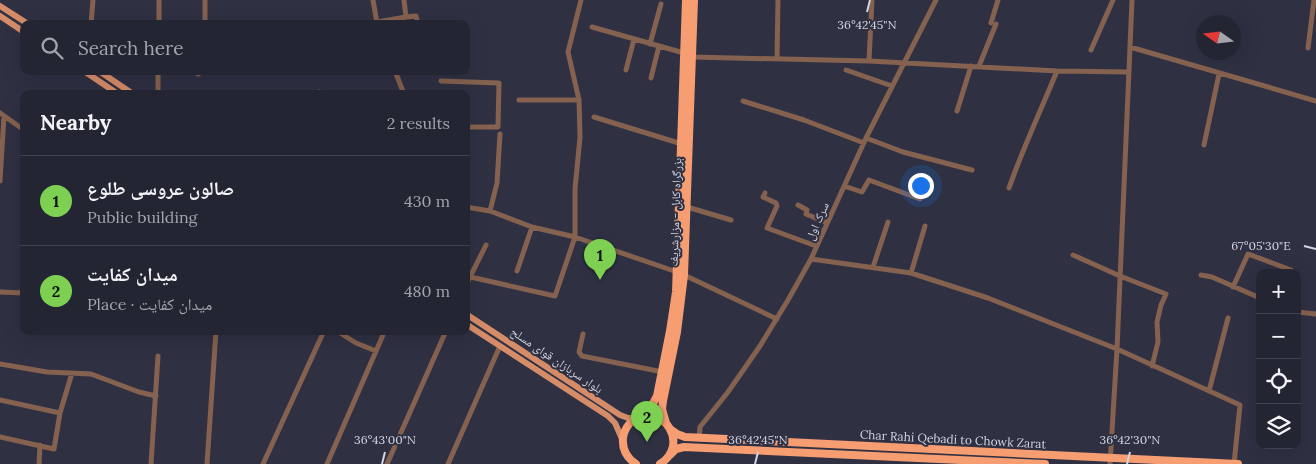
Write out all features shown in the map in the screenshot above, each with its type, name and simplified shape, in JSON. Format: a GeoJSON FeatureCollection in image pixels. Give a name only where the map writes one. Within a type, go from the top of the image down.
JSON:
{"type":"FeatureCollection","features":[{"type":"Feature","properties":{"kind":"highway","name":"بزرگراه کابل - مزارشریف"},"geometry":{"type":"LineString","coordinates":[[670,455],[674,442],[662,409],[677,332],[686,0]]}},
{"type":"Feature","properties":{"kind":"highway","name":"بزرگراه کابل - مزارشریف"},"geometry":{"type":"LineString","coordinates":[[623,440],[627,427],[649,411],[654,404],[663,372],[680,274],[687,207],[694,0]]}},
{"type":"Feature","properties":{"kind":"highway","name":"Char Rahi Qebadi to Chowk Zarat"},"geometry":{"type":"LineString","coordinates":[[640,417],[650,416],[659,418],[677,434],[685,437],[1110,461],[1236,464]]}},
{"type":"Feature","properties":{"kind":"highway"},"geometry":{"type":"LineString","coordinates":[[623,440],[628,464]]}},
{"type":"Feature","properties":{"kind":"highway","name":"Char Rahi Qebadi to Chowk Zarat"},"geometry":{"type":"LineString","coordinates":[[670,455],[684,447],[1045,464]]}},
{"type":"Feature","properties":{"kind":"highway"},"geometry":{"type":"LineString","coordinates":[[626,455],[636,464]]}},
{"type":"Feature","properties":{"kind":"highway"},"geometry":{"type":"LineString","coordinates":[[660,464],[670,455]]}},
{"type":"Feature","properties":{"kind":"main road"},"geometry":{"type":"LineString","coordinates":[[0,6],[22,20]]}},
{"type":"Feature","properties":{"kind":"main road"},"geometry":{"type":"LineString","coordinates":[[0,16],[20,29]]}},
{"type":"Feature","properties":{"kind":"main road"},"geometry":{"type":"LineString","coordinates":[[90,75],[112,90]]}},
{"type":"Feature","properties":{"kind":"main road"},"geometry":{"type":"LineString","coordinates":[[105,75],[127,90]]}},
{"type":"Feature","properties":{"kind":"main road","name":"بلوار سربازان قوای مسلح"},"geometry":{"type":"LineString","coordinates":[[470,317],[620,416],[628,418],[640,417]]}},
{"type":"Feature","properties":{"kind":"main road","name":"بلوار سربازان قوای مسلح"},"geometry":{"type":"LineString","coordinates":[[470,327],[608,416],[615,423],[623,440]]}},
{"type":"Feature","properties":{"kind":"street"},"geometry":{"type":"LineString","coordinates":[[91,20],[93,0]]}},
{"type":"Feature","properties":{"kind":"street"},"geometry":{"type":"LineString","coordinates":[[159,0],[159,20]]}},
{"type":"Feature","properties":{"kind":"street"},"geometry":{"type":"LineString","coordinates":[[205,0],[205,20]]}},
{"type":"Feature","properties":{"kind":"street"},"geometry":{"type":"LineString","coordinates":[[373,0],[376,20]]}},
{"type":"Feature","properties":{"kind":"street"},"geometry":{"type":"LineString","coordinates":[[404,0],[406,17]]}},
{"type":"Feature","properties":{"kind":"street"},"geometry":{"type":"LineString","coordinates":[[470,276],[555,296],[575,237],[580,100],[568,52],[581,0]]}},
{"type":"Feature","properties":{"kind":"street"},"geometry":{"type":"LineString","coordinates":[[777,58],[778,0]]}},
{"type":"Feature","properties":{"kind":"street"},"geometry":{"type":"LineString","coordinates":[[869,61],[872,0]]}},
{"type":"Feature","properties":{"kind":"street","name":"سرک اول"},"geometry":{"type":"LineString","coordinates":[[699,438],[700,427],[728,392],[776,319],[811,259],[865,140],[936,0]]}},
{"type":"Feature","properties":{"kind":"street"},"geometry":{"type":"LineString","coordinates":[[978,66],[994,24],[998,0]]}},
{"type":"Feature","properties":{"kind":"street"},"geometry":{"type":"LineString","coordinates":[[1091,50],[1113,0]]}},
{"type":"Feature","properties":{"kind":"street"},"geometry":{"type":"LineString","coordinates":[[1110,461],[1117,349],[1132,0]]}},
{"type":"Feature","properties":{"kind":"street"},"geometry":{"type":"LineString","coordinates":[[1308,48],[1314,0]]}},
{"type":"Feature","properties":{"kind":"street"},"geometry":{"type":"LineString","coordinates":[[650,44],[661,4]]}},
{"type":"Feature","properties":{"kind":"street"},"geometry":{"type":"LineString","coordinates":[[392,20],[416,16],[417,20]]}},
{"type":"Feature","properties":{"kind":"street"},"geometry":{"type":"LineString","coordinates":[[592,27],[684,53]]}},
{"type":"Feature","properties":{"kind":"street"},"geometry":{"type":"LineString","coordinates":[[626,70],[634,39]]}},
{"type":"Feature","properties":{"kind":"street"},"geometry":{"type":"LineString","coordinates":[[652,78],[659,46]]}},
{"type":"Feature","properties":{"kind":"street"},"geometry":{"type":"LineString","coordinates":[[1130,47],[1316,101]]}},
{"type":"Feature","properties":{"kind":"street"},"geometry":{"type":"LineString","coordinates":[[692,57],[869,61],[903,64],[1128,72]]}},
{"type":"Feature","properties":{"kind":"street"},"geometry":{"type":"LineString","coordinates":[[957,112],[971,66]]}},
{"type":"Feature","properties":{"kind":"street"},"geometry":{"type":"LineString","coordinates":[[846,70],[892,86]]}},
{"type":"Feature","properties":{"kind":"street"},"geometry":{"type":"LineString","coordinates":[[1009,188],[1022,149],[1037,120],[1057,70]]}},
{"type":"Feature","properties":{"kind":"street"},"geometry":{"type":"LineString","coordinates":[[1204,145],[1220,74]]}},
{"type":"Feature","properties":{"kind":"street"},"geometry":{"type":"LineString","coordinates":[[158,75],[158,90]]}},
{"type":"Feature","properties":{"kind":"street"},"geometry":{"type":"LineString","coordinates":[[397,75],[402,90]]}},
{"type":"Feature","properties":{"kind":"street"},"geometry":{"type":"LineString","coordinates":[[441,81],[499,83],[498,127],[470,127]]}},
{"type":"Feature","properties":{"kind":"street"},"geometry":{"type":"LineString","coordinates":[[519,100],[580,100]]}},
{"type":"Feature","properties":{"kind":"street"},"geometry":{"type":"LineString","coordinates":[[743,101],[903,152],[972,170]]}},
{"type":"Feature","properties":{"kind":"street"},"geometry":{"type":"LineString","coordinates":[[2,115],[20,127]]}},
{"type":"Feature","properties":{"kind":"street"},"geometry":{"type":"LineString","coordinates":[[0,181],[2,115]]}},
{"type":"Feature","properties":{"kind":"street"},"geometry":{"type":"LineString","coordinates":[[594,117],[682,144]]}},
{"type":"Feature","properties":{"kind":"street"},"geometry":{"type":"LineString","coordinates":[[490,211],[497,183],[500,134]]}},
{"type":"Feature","properties":{"kind":"street"},"geometry":{"type":"LineString","coordinates":[[844,186],[862,192],[869,180],[920,199]]}},
{"type":"Feature","properties":{"kind":"street"},"geometry":{"type":"LineString","coordinates":[[765,193],[764,198],[777,206],[767,228],[816,246]]}},
{"type":"Feature","properties":{"kind":"street"},"geometry":{"type":"LineString","coordinates":[[798,205],[807,210],[806,214],[827,223]]}},
{"type":"Feature","properties":{"kind":"street"},"geometry":{"type":"LineString","coordinates":[[687,207],[731,220]]}},
{"type":"Feature","properties":{"kind":"street"},"geometry":{"type":"LineString","coordinates":[[470,208],[490,211],[532,227],[575,237],[680,274],[776,319]]}},
{"type":"Feature","properties":{"kind":"street"},"geometry":{"type":"LineString","coordinates":[[873,268],[888,222]]}},
{"type":"Feature","properties":{"kind":"street"},"geometry":{"type":"LineString","coordinates":[[911,273],[925,226]]}},
{"type":"Feature","properties":{"kind":"street"},"geometry":{"type":"LineString","coordinates":[[518,271],[532,227]]}},
{"type":"Feature","properties":{"kind":"street"},"geometry":{"type":"LineString","coordinates":[[470,273],[486,245]]}},
{"type":"Feature","properties":{"kind":"street"},"geometry":{"type":"LineString","coordinates":[[1233,287],[1248,254],[1288,269]]}},
{"type":"Feature","properties":{"kind":"street"},"geometry":{"type":"LineString","coordinates":[[1073,255],[1166,294],[1160,305],[1157,322],[1158,342],[1152,366]]}},
{"type":"Feature","properties":{"kind":"street"},"geometry":{"type":"LineString","coordinates":[[811,259],[911,273],[988,298],[1117,349],[1240,405],[1236,464]]}},
{"type":"Feature","properties":{"kind":"street"},"geometry":{"type":"LineString","coordinates":[[1201,274],[1256,296]]}},
{"type":"Feature","properties":{"kind":"street"},"geometry":{"type":"LineString","coordinates":[[0,292],[20,293]]}},
{"type":"Feature","properties":{"kind":"street"},"geometry":{"type":"LineString","coordinates":[[1301,312],[1316,314]]}},
{"type":"Feature","properties":{"kind":"street"},"geometry":{"type":"LineString","coordinates":[[1209,391],[1228,318]]}},
{"type":"Feature","properties":{"kind":"street"},"geometry":{"type":"LineString","coordinates":[[583,334],[579,352],[582,356],[663,372]]}},
{"type":"Feature","properties":{"kind":"street"},"geometry":{"type":"LineString","coordinates":[[207,464],[216,335]]}},
{"type":"Feature","properties":{"kind":"street"},"geometry":{"type":"LineString","coordinates":[[263,464],[322,335]]}},
{"type":"Feature","properties":{"kind":"street"},"geometry":{"type":"LineString","coordinates":[[343,335],[356,343],[376,350]]}},
{"type":"Feature","properties":{"kind":"street"},"geometry":{"type":"LineString","coordinates":[[327,464],[383,335]]}},
{"type":"Feature","properties":{"kind":"street"},"geometry":{"type":"LineString","coordinates":[[387,464],[444,335]]}},
{"type":"Feature","properties":{"kind":"street"},"geometry":{"type":"LineString","coordinates":[[448,464],[500,346]]}},
{"type":"Feature","properties":{"kind":"street"},"geometry":{"type":"LineString","coordinates":[[151,464],[158,356]]}},
{"type":"Feature","properties":{"kind":"street"},"geometry":{"type":"LineString","coordinates":[[0,364],[47,372],[91,374],[139,392],[156,396]]}},
{"type":"Feature","properties":{"kind":"street"},"geometry":{"type":"LineString","coordinates":[[0,437],[54,449],[60,414],[72,373]]}},
{"type":"Feature","properties":{"kind":"street"},"geometry":{"type":"LineString","coordinates":[[0,400],[60,414]]}},
{"type":"Feature","properties":{"kind":"street"},"geometry":{"type":"LineString","coordinates":[[39,464],[40,445]]}},
{"type":"Feature","properties":{"kind":"place","name":"صالون عروسی طلوع"},"geometry":{"type":"Point","coordinates":[600,280]}},
{"type":"Feature","properties":{"kind":"place","name":"میدان کفایت"},"geometry":{"type":"Point","coordinates":[647,442]}}]}
